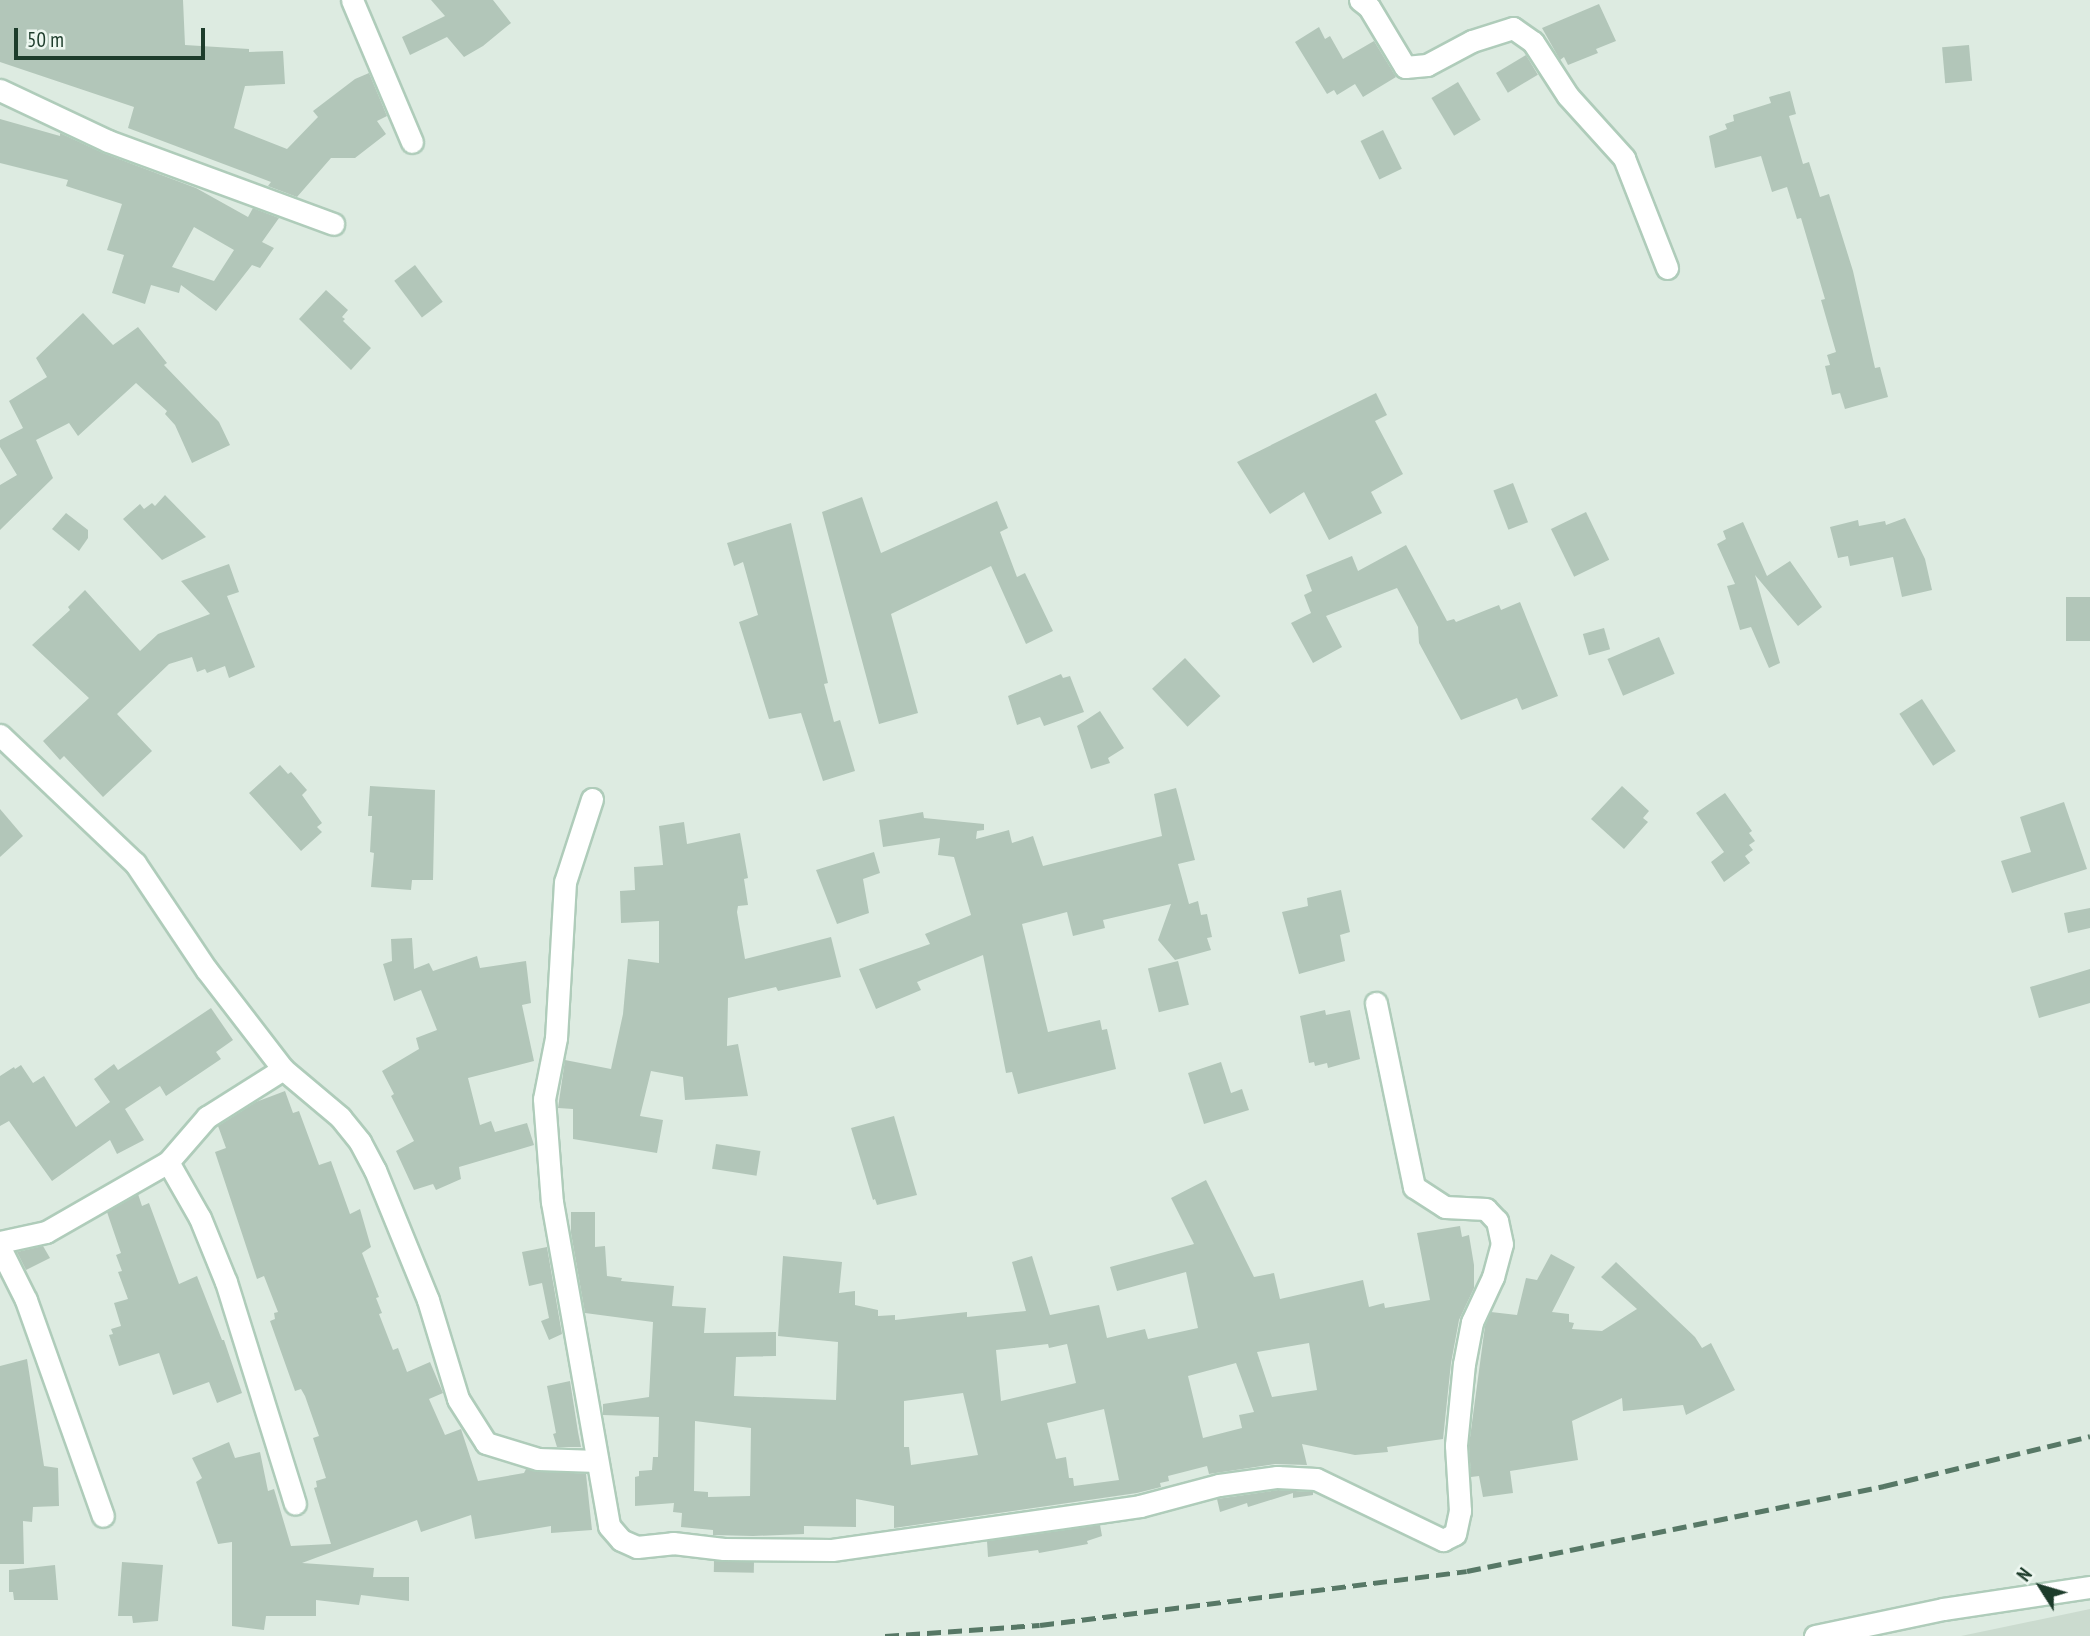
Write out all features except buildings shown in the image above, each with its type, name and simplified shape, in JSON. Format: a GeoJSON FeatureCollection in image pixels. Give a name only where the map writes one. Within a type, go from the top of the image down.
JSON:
{"type":"FeatureCollection","features":[{"type":"Feature","properties":{"kind":"street"},"geometry":{"type":"LineString","coordinates":[[352,0],[412,142]]}},
{"type":"Feature","properties":{"kind":"street"},"geometry":{"type":"LineString","coordinates":[[1360,0],[1369,7],[1405,67],[1427,65],[1472,41],[1513,28],[1533,42],[1568,96],[1624,158],[1667,268]]}},
{"type":"Feature","properties":{"kind":"street"},"geometry":{"type":"LineString","coordinates":[[0,90],[108,141],[333,224]]}},
{"type":"Feature","properties":{"kind":"street"},"geometry":{"type":"LineString","coordinates":[[0,735],[135,863],[206,969],[283,1069],[340,1117],[360,1142],[375,1170],[428,1300],[457,1399],[486,1443],[538,1459],[597,1461]]}},
{"type":"Feature","properties":{"kind":"street"},"geometry":{"type":"LineString","coordinates":[[592,799],[565,882],[556,1038],[544,1099],[552,1202],[609,1526],[621,1540],[637,1547],[673,1543],[724,1549],[832,1550],[1140,1506],[1219,1485],[1277,1477],[1316,1479],[1443,1540],[1455,1534],[1460,1511],[1455,1446],[1464,1364],[1472,1322],[1493,1277],[1502,1244],[1497,1221],[1486,1209],[1445,1207],[1413,1188],[1376,1003]]}},
{"type":"Feature","properties":{"kind":"street"},"geometry":{"type":"LineString","coordinates":[[0,1242],[46,1231],[168,1162],[207,1117],[283,1069]]}},
{"type":"Feature","properties":{"kind":"street"},"geometry":{"type":"LineString","coordinates":[[168,1162],[200,1218],[226,1282],[295,1504]]}},
{"type":"Feature","properties":{"kind":"street"},"geometry":{"type":"LineString","coordinates":[[0,1248],[26,1300],[103,1516]]}},
{"type":"Feature","properties":{"kind":"street"},"geometry":{"type":"LineString","coordinates":[[1815,1636],[1942,1609],[2090,1587]]}},
{"type":"Feature","properties":{"kind":"shaded area"},"geometry":{"type":"Polygon","coordinates":[[[2090,1609],[2090,1636],[1961,1636],[2090,1609]]]}},
{"type":"Feature","properties":{"kind":"railway"},"geometry":{"type":"LineString","coordinates":[[885,1636],[1040,1625],[1467,1571],[1884,1486],[2090,1436]]}}]}
